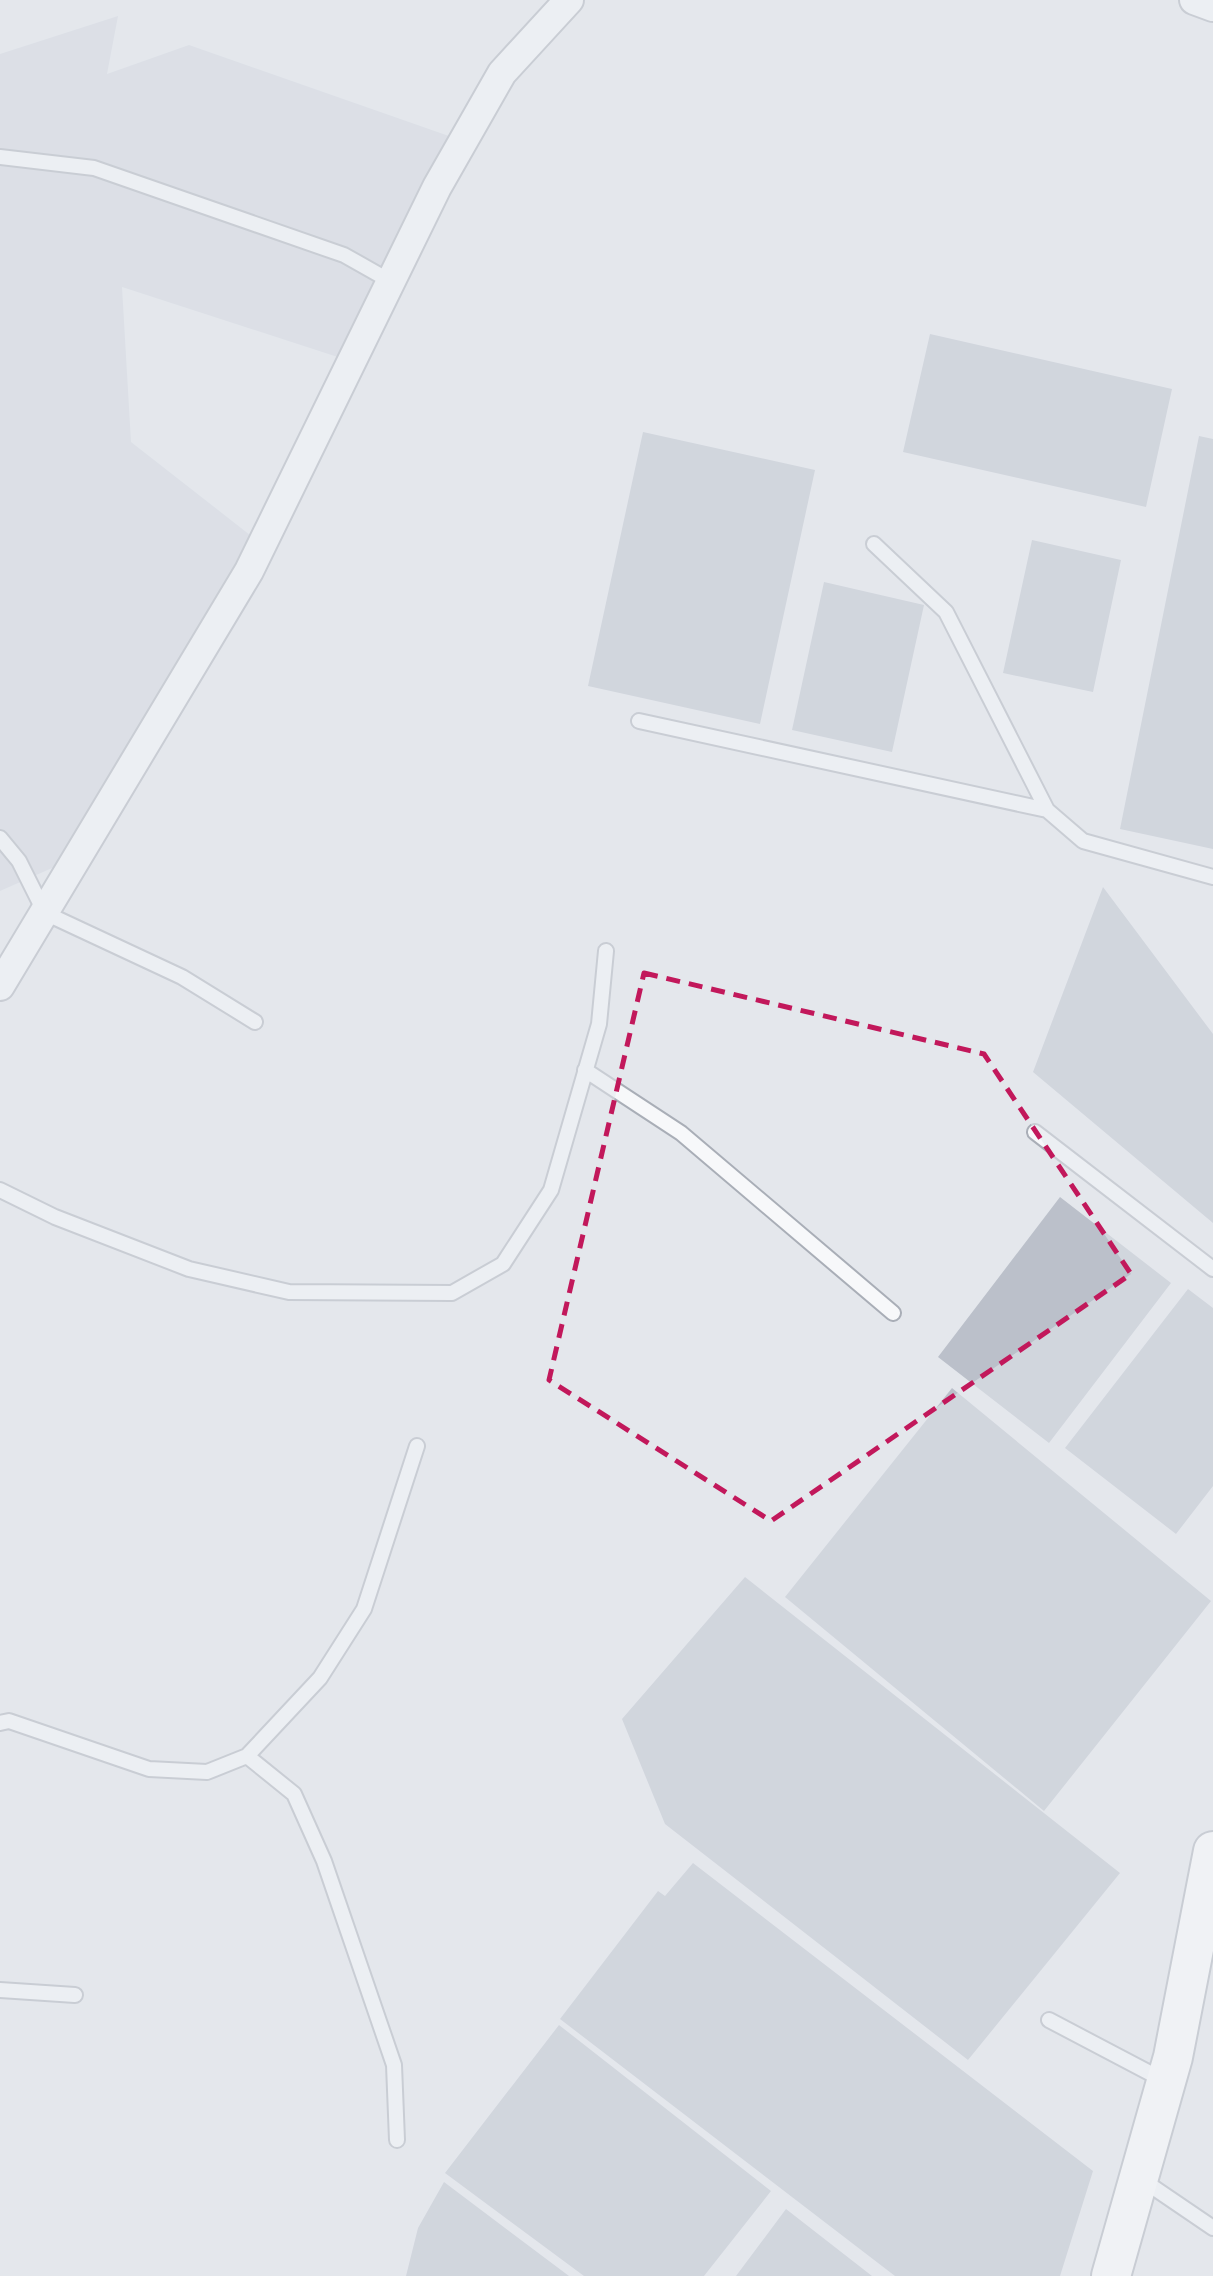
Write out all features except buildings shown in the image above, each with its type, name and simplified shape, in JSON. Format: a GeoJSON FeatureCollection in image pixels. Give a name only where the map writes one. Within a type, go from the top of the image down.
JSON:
{"type":"FeatureCollection","features":[{"type":"Feature","properties":{"kind":"street"},"geometry":{"type":"LineString","coordinates":[[0,986],[249,570],[437,187],[502,73],[569,0]]}},
{"type":"Feature","properties":{"kind":"street"},"geometry":{"type":"LineString","coordinates":[[1194,0],[1213,7]]}},
{"type":"Feature","properties":{"kind":"street"},"geometry":{"type":"LineString","coordinates":[[1111,2276],[1166,2082],[1213,1851]]}},
{"type":"Feature","properties":{"kind":"lane"},"geometry":{"type":"LineString","coordinates":[[0,157],[93,168],[344,255],[390,281]]}},
{"type":"Feature","properties":{"kind":"lane"},"geometry":{"type":"LineString","coordinates":[[874,544],[946,612],[1047,810],[1083,841],[1213,877]]}},
{"type":"Feature","properties":{"kind":"lane"},"geometry":{"type":"LineString","coordinates":[[639,721],[1047,810]]}},
{"type":"Feature","properties":{"kind":"lane"},"geometry":{"type":"LineString","coordinates":[[0,838],[19,861],[45,913],[182,976],[255,1022]]}},
{"type":"Feature","properties":{"kind":"lane"},"geometry":{"type":"LineString","coordinates":[[0,1190],[55,1217],[189,1269],[289,1292],[452,1293],[503,1264],[551,1190],[599,1024],[606,951]]}},
{"type":"Feature","properties":{"kind":"lane"},"geometry":{"type":"LineString","coordinates":[[585,1070],[681,1133],[894,1312]]}},
{"type":"Feature","properties":{"kind":"lane"},"geometry":{"type":"LineString","coordinates":[[1035,1132],[1213,1269]]}},
{"type":"Feature","properties":{"kind":"lane"},"geometry":{"type":"LineString","coordinates":[[0,1723],[9,1721],[149,1769],[207,1772],[247,1756],[320,1678],[364,1609],[417,1446]]}},
{"type":"Feature","properties":{"kind":"lane"},"geometry":{"type":"LineString","coordinates":[[247,1756],[294,1794],[324,1861],[394,2066],[397,2140]]}},
{"type":"Feature","properties":{"kind":"lane"},"geometry":{"type":"LineString","coordinates":[[0,1990],[75,1995]]}},
{"type":"Feature","properties":{"kind":"lane"},"geometry":{"type":"LineString","coordinates":[[1049,2021],[1166,2082]]}},
{"type":"Feature","properties":{"kind":"lane"},"geometry":{"type":"LineString","coordinates":[[1139,2179],[1213,2228]]}},
{"type":"Feature","properties":{"kind":"highlighted area"},"geometry":{"type":"Polygon","coordinates":[[[644,973],[984,1054],[1131,1274],[771,1521],[549,1380],[644,973]]]}},
{"type":"Feature","properties":{"kind":"shaded area"},"geometry":{"type":"Polygon","coordinates":[[[118,16],[107,74],[189,45],[466,142],[353,362],[122,287],[131,442],[268,549],[167,737],[68,861],[0,891],[0,54],[118,16]]]}}]}
